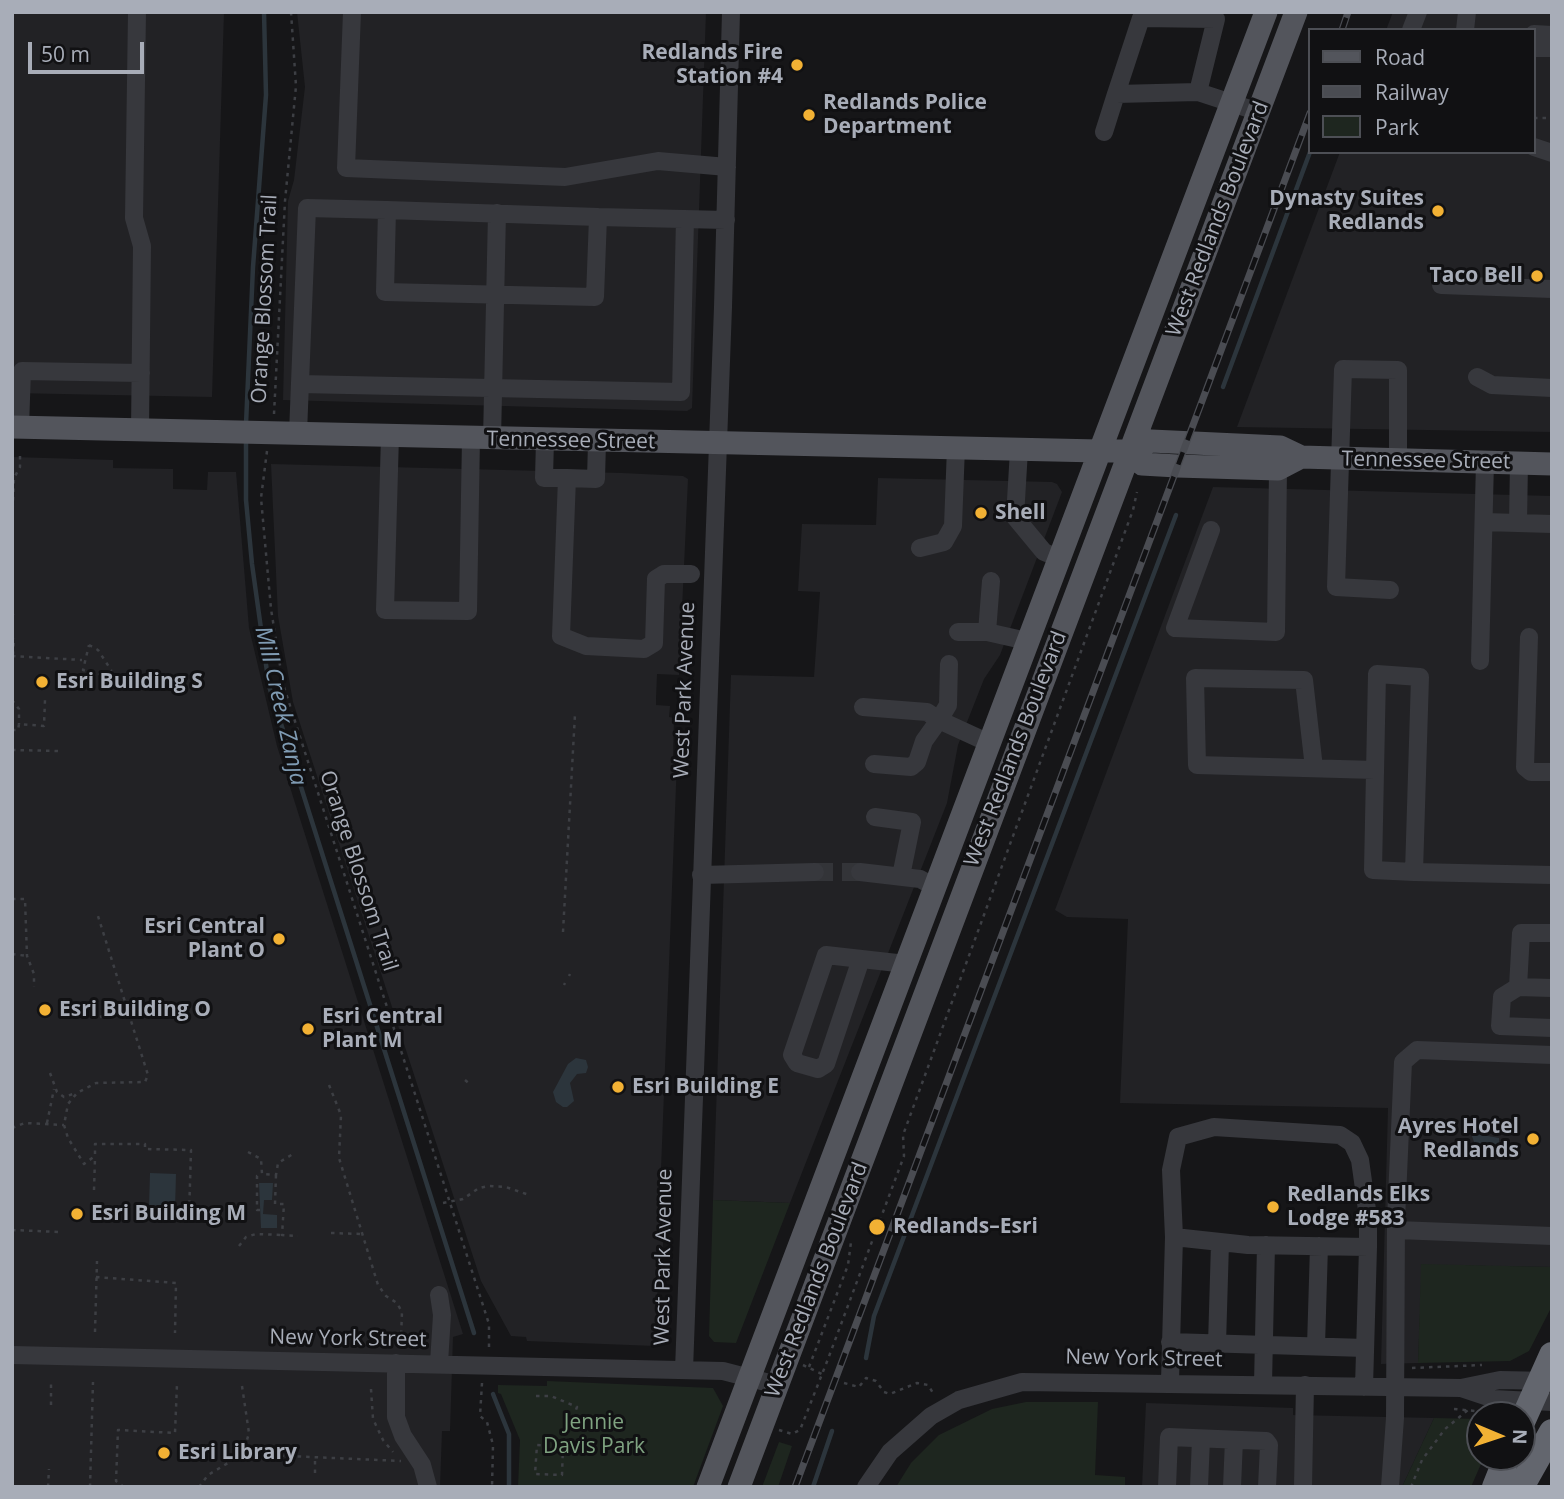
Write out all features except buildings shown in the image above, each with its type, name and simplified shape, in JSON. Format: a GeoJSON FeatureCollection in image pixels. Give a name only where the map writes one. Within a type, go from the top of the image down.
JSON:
{"type":"FeatureCollection","features":[{"type":"Feature","properties":{"kind":"highway"},"geometry":{"type":"LineString","coordinates":[[1531,1401],[1552,1355]]}},
{"type":"Feature","properties":{"kind":"highway"},"geometry":{"type":"LineString","coordinates":[[1521,1487],[1552,1432]]}},
{"type":"Feature","properties":{"kind":"main road","name":"West Redlands Boulevard"},"geometry":{"type":"LineString","coordinates":[[708,1487],[1266,12]]}},
{"type":"Feature","properties":{"kind":"main road","name":"West Redlands Boulevard"},"geometry":{"type":"LineString","coordinates":[[738,1487],[1296,12]]}},
{"type":"Feature","properties":{"kind":"main road","name":"Tennessee Street"},"geometry":{"type":"LineString","coordinates":[[16,427],[1099,452],[1129,451],[1151,441],[1280,447],[1301,457],[1552,464]]}},
{"type":"Feature","properties":{"kind":"main road","name":"Tennessee Street"},"geometry":{"type":"LineString","coordinates":[[1129,451],[1142,464],[1278,468],[1301,457]]}},
{"type":"Feature","properties":{"kind":"street"},"geometry":{"type":"LineString","coordinates":[[137,12],[135,218],[142,246],[140,430]]}},
{"type":"Feature","properties":{"kind":"street"},"geometry":{"type":"LineString","coordinates":[[352,12],[345,168],[565,177],[658,161],[727,167]]}},
{"type":"Feature","properties":{"kind":"street","name":"West Park Avenue"},"geometry":{"type":"LineString","coordinates":[[684,1370],[726,220],[731,12]]}},
{"type":"Feature","properties":{"kind":"street"},"geometry":{"type":"LineString","coordinates":[[1104,132],[1141,18],[1216,19],[1198,92]]}},
{"type":"Feature","properties":{"kind":"street"},"geometry":{"type":"LineString","coordinates":[[1116,94],[1198,92],[1259,113]]}},
{"type":"Feature","properties":{"kind":"street"},"geometry":{"type":"LineString","coordinates":[[298,433],[307,208],[726,220]]}},
{"type":"Feature","properties":{"kind":"street"},"geometry":{"type":"LineString","coordinates":[[387,210],[385,292],[595,297],[598,217]]}},
{"type":"Feature","properties":{"kind":"street"},"geometry":{"type":"LineString","coordinates":[[390,436],[385,610],[468,611],[482,438],[491,389],[497,214]]}},
{"type":"Feature","properties":{"kind":"street"},"geometry":{"type":"LineString","coordinates":[[300,384],[681,392],[685,219]]}},
{"type":"Feature","properties":{"kind":"street"},"geometry":{"type":"LineString","coordinates":[[1441,285],[1552,289]]}},
{"type":"Feature","properties":{"kind":"street"},"geometry":{"type":"LineString","coordinates":[[1390,590],[1336,587],[1343,369],[1398,370],[1398,460]]}},
{"type":"Feature","properties":{"kind":"street"},"geometry":{"type":"LineString","coordinates":[[16,427],[22,371],[141,373]]}},
{"type":"Feature","properties":{"kind":"street"},"geometry":{"type":"LineString","coordinates":[[1477,377],[1492,385],[1552,388]]}},
{"type":"Feature","properties":{"kind":"street"},"geometry":{"type":"LineString","coordinates":[[545,440],[544,478],[596,479],[597,442]]}},
{"type":"Feature","properties":{"kind":"street"},"geometry":{"type":"LineString","coordinates":[[920,548],[944,542],[953,526],[956,447]]}},
{"type":"Feature","properties":{"kind":"street"},"geometry":{"type":"LineString","coordinates":[[1019,450],[1015,517],[1044,552],[1059,558]]}},
{"type":"Feature","properties":{"kind":"street"},"geometry":{"type":"LineString","coordinates":[[1480,661],[1485,462]]}},
{"type":"Feature","properties":{"kind":"street"},"geometry":{"type":"LineString","coordinates":[[1518,523],[1519,463]]}},
{"type":"Feature","properties":{"kind":"street"},"geometry":{"type":"LineString","coordinates":[[1211,530],[1174,628],[1276,632],[1278,468]]}},
{"type":"Feature","properties":{"kind":"street"},"geometry":{"type":"LineString","coordinates":[[567,478],[561,636],[586,646],[643,649],[654,643],[656,579],[664,574],[691,574]]}},
{"type":"Feature","properties":{"kind":"street"},"geometry":{"type":"LineString","coordinates":[[1483,522],[1552,524]]}},
{"type":"Feature","properties":{"kind":"street"},"geometry":{"type":"LineString","coordinates":[[987,632],[991,581]]}},
{"type":"Feature","properties":{"kind":"street"},"geometry":{"type":"LineString","coordinates":[[958,632],[987,632],[1027,641]]}},
{"type":"Feature","properties":{"kind":"street"},"geometry":{"type":"LineString","coordinates":[[1529,637],[1525,767],[1531,772],[1552,772]]}},
{"type":"Feature","properties":{"kind":"street"},"geometry":{"type":"LineString","coordinates":[[874,764],[911,767],[917,762],[925,741],[948,705],[949,664]]}},
{"type":"Feature","properties":{"kind":"street"},"geometry":{"type":"LineString","coordinates":[[1414,872],[1420,677],[1377,674],[1373,870],[1414,872],[1552,875]]}},
{"type":"Feature","properties":{"kind":"street"},"geometry":{"type":"LineString","coordinates":[[1314,768],[1304,680],[1195,678],[1196,765],[1375,771]]}},
{"type":"Feature","properties":{"kind":"street"},"geometry":{"type":"LineString","coordinates":[[863,707],[927,712],[989,743]]}},
{"type":"Feature","properties":{"kind":"street"},"geometry":{"type":"LineString","coordinates":[[874,817],[912,822],[901,876]]}},
{"type":"Feature","properties":{"kind":"street"},"geometry":{"type":"LineString","coordinates":[[701,875],[815,872]]}},
{"type":"Feature","properties":{"kind":"street"},"geometry":{"type":"LineString","coordinates":[[860,873],[920,879],[935,887]]}},
{"type":"Feature","properties":{"kind":"street"},"geometry":{"type":"LineString","coordinates":[[1518,987],[1521,933],[1552,933]]}},
{"type":"Feature","properties":{"kind":"street"},"geometry":{"type":"LineString","coordinates":[[861,960],[826,1063],[818,1069],[797,1063],[792,1055],[826,956],[906,964]]}},
{"type":"Feature","properties":{"kind":"street"},"geometry":{"type":"LineString","coordinates":[[1552,988],[1518,987],[1502,997],[1500,1026],[1552,1028]]}},
{"type":"Feature","properties":{"kind":"street"},"geometry":{"type":"LineString","coordinates":[[1390,1487],[1394,1438],[1393,1368],[1403,1062],[1417,1050],[1552,1055]]}},
{"type":"Feature","properties":{"kind":"street"},"geometry":{"type":"LineString","coordinates":[[1170,1381],[1174,1237],[1171,1170],[1178,1137],[1214,1128],[1340,1135],[1353,1143],[1360,1160],[1368,1217],[1364,1387]]}},
{"type":"Feature","properties":{"kind":"street"},"geometry":{"type":"LineString","coordinates":[[1397,1230],[1552,1236]]}},
{"type":"Feature","properties":{"kind":"street"},"geometry":{"type":"LineString","coordinates":[[1174,1237],[1220,1243],[1368,1247]]}},
{"type":"Feature","properties":{"kind":"street"},"geometry":{"type":"LineString","coordinates":[[1217,1344],[1220,1243]]}},
{"type":"Feature","properties":{"kind":"street"},"geometry":{"type":"LineString","coordinates":[[1263,1384],[1266,1245]]}},
{"type":"Feature","properties":{"kind":"street"},"geometry":{"type":"LineString","coordinates":[[1316,1346],[1319,1246]]}},
{"type":"Feature","properties":{"kind":"street"},"geometry":{"type":"LineString","coordinates":[[439,1295],[442,1315],[439,1363]]}},
{"type":"Feature","properties":{"kind":"street"},"geometry":{"type":"LineString","coordinates":[[1170,1342],[1365,1348]]}},
{"type":"Feature","properties":{"kind":"street","name":"New York Street"},"geometry":{"type":"LineString","coordinates":[[12,1355],[723,1371],[777,1385]]}},
{"type":"Feature","properties":{"kind":"street"},"geometry":{"type":"LineString","coordinates":[[396,1363],[396,1417],[403,1436],[422,1465],[428,1487]]}},
{"type":"Feature","properties":{"kind":"street","name":"New York Street"},"geometry":{"type":"LineString","coordinates":[[866,1487],[905,1437],[959,1399],[989,1388],[1022,1381],[1170,1381],[1394,1388],[1461,1388],[1500,1380],[1552,1381]]}},
{"type":"Feature","properties":{"kind":"street"},"geometry":{"type":"LineString","coordinates":[[1303,1487],[1305,1385]]}},
{"type":"Feature","properties":{"kind":"street","name":"New York Street"},"geometry":{"type":"LineString","coordinates":[[1461,1388],[1494,1399],[1552,1402]]}},
{"type":"Feature","properties":{"kind":"street"},"geometry":{"type":"LineString","coordinates":[[1167,1487],[1169,1437],[1266,1441],[1269,1445],[1267,1487]]}},
{"type":"Feature","properties":{"kind":"street"},"geometry":{"type":"LineString","coordinates":[[1199,1487],[1201,1439]]}},
{"type":"Feature","properties":{"kind":"street"},"geometry":{"type":"LineString","coordinates":[[1232,1487],[1234,1440]]}},
{"type":"Feature","properties":{"kind":"path","name":"Orange Blossom Trail"},"geometry":{"type":"LineString","coordinates":[[291,12],[296,86],[294,122],[285,201],[277,391],[265,432],[261,498],[271,609],[283,684],[445,1202],[489,1324],[488,1351]]}},
{"type":"Feature","properties":{"kind":"path"},"geometry":{"type":"LineString","coordinates":[[12,526],[14,478],[20,467],[20,453]]}},
{"type":"Feature","properties":{"kind":"path"},"geometry":{"type":"LineString","coordinates":[[779,1430],[792,1434],[800,1430],[824,1375],[904,1156],[903,1135],[1133,510],[1138,482]]}},
{"type":"Feature","properties":{"kind":"path"},"geometry":{"type":"LineString","coordinates":[[12,612],[14,617]]}},
{"type":"Feature","properties":{"kind":"path"},"geometry":{"type":"LineString","coordinates":[[12,672],[13,638]]}},
{"type":"Feature","properties":{"kind":"path"},"geometry":{"type":"LineString","coordinates":[[89,645],[98,650],[111,670],[111,677],[83,670],[83,660],[89,645]]}},
{"type":"Feature","properties":{"kind":"path"},"geometry":{"type":"LineString","coordinates":[[13,657],[83,660]]}},
{"type":"Feature","properties":{"kind":"path"},"geometry":{"type":"LineString","coordinates":[[12,700],[19,709],[18,730],[12,730]]}},
{"type":"Feature","properties":{"kind":"path"},"geometry":{"type":"LineString","coordinates":[[19,724],[44,726],[45,700]]}},
{"type":"Feature","properties":{"kind":"path"},"geometry":{"type":"LineString","coordinates":[[563,932],[575,714]]}},
{"type":"Feature","properties":{"kind":"path"},"geometry":{"type":"LineString","coordinates":[[12,750],[60,751]]}},
{"type":"Feature","properties":{"kind":"path"},"geometry":{"type":"LineString","coordinates":[[12,899],[25,899],[27,956],[34,974],[34,987]]}},
{"type":"Feature","properties":{"kind":"path"},"geometry":{"type":"LineString","coordinates":[[54,1087],[64,1097],[96,1083],[139,1083],[148,1079],[98,916]]}},
{"type":"Feature","properties":{"kind":"path"},"geometry":{"type":"LineString","coordinates":[[12,954],[27,956]]}},
{"type":"Feature","properties":{"kind":"path"},"geometry":{"type":"LineString","coordinates":[[100,1017],[127,1007]]}},
{"type":"Feature","properties":{"kind":"path"},"geometry":{"type":"LineString","coordinates":[[47,1123],[54,1100],[50,1073]]}},
{"type":"Feature","properties":{"kind":"path"},"geometry":{"type":"LineString","coordinates":[[465,1080],[471,1084]]}},
{"type":"Feature","properties":{"kind":"path"},"geometry":{"type":"LineString","coordinates":[[329,1085],[341,1115],[339,1158],[378,1285],[386,1296],[397,1303],[402,1312],[401,1338]]}},
{"type":"Feature","properties":{"kind":"path"},"geometry":{"type":"LineString","coordinates":[[77,1093],[68,1104],[64,1125],[84,1164],[94,1156]]}},
{"type":"Feature","properties":{"kind":"path"},"geometry":{"type":"LineString","coordinates":[[12,1128],[25,1123],[64,1125]]}},
{"type":"Feature","properties":{"kind":"path"},"geometry":{"type":"LineString","coordinates":[[94,1190],[95,1144],[145,1144],[145,1149],[191,1150],[189,1216]]}},
{"type":"Feature","properties":{"kind":"path"},"geometry":{"type":"LineString","coordinates":[[247,1152],[261,1160],[262,1174]]}},
{"type":"Feature","properties":{"kind":"path"},"geometry":{"type":"LineString","coordinates":[[282,1235],[284,1204],[275,1204],[276,1175],[278,1163],[293,1154]]}},
{"type":"Feature","properties":{"kind":"path"},"geometry":{"type":"LineString","coordinates":[[260,1210],[257,1210],[257,1176],[276,1175]]}},
{"type":"Feature","properties":{"kind":"path"},"geometry":{"type":"LineString","coordinates":[[445,1202],[463,1199],[479,1188],[488,1186],[506,1186],[529,1195]]}},
{"type":"Feature","properties":{"kind":"path"},"geometry":{"type":"LineString","coordinates":[[143,1215],[189,1216],[198,1219]]}},
{"type":"Feature","properties":{"kind":"path"},"geometry":{"type":"LineString","coordinates":[[12,1230],[61,1232]]}},
{"type":"Feature","properties":{"kind":"path"},"geometry":{"type":"LineString","coordinates":[[331,1233],[362,1234]]}},
{"type":"Feature","properties":{"kind":"path"},"geometry":{"type":"LineString","coordinates":[[239,1246],[246,1237],[256,1234],[298,1236]]}},
{"type":"Feature","properties":{"kind":"path"},"geometry":{"type":"LineString","coordinates":[[824,1375],[809,1367],[820,1344],[853,1244],[834,1235]]}},
{"type":"Feature","properties":{"kind":"path"},"geometry":{"type":"LineString","coordinates":[[95,1332],[97,1261]]}},
{"type":"Feature","properties":{"kind":"path"},"geometry":{"type":"LineString","coordinates":[[96,1277],[176,1283],[174,1333]]}},
{"type":"Feature","properties":{"kind":"path"},"geometry":{"type":"LineString","coordinates":[[1393,1368],[1486,1365]]}},
{"type":"Feature","properties":{"kind":"path"},"geometry":{"type":"LineString","coordinates":[[844,1383],[859,1387],[866,1378],[876,1381],[884,1392],[890,1394],[917,1383],[928,1385],[933,1393]]}},
{"type":"Feature","properties":{"kind":"path"},"geometry":{"type":"LineString","coordinates":[[51,1382],[51,1405]]}},
{"type":"Feature","properties":{"kind":"path"},"geometry":{"type":"LineString","coordinates":[[90,1487],[93,1382]]}},
{"type":"Feature","properties":{"kind":"path"},"geometry":{"type":"LineString","coordinates":[[124,1487],[116,1481],[118,1430],[175,1433],[177,1384]]}},
{"type":"Feature","properties":{"kind":"path"},"geometry":{"type":"LineString","coordinates":[[242,1385],[249,1433],[243,1454]]}},
{"type":"Feature","properties":{"kind":"path"},"geometry":{"type":"LineString","coordinates":[[480,1391],[480,1418],[487,1422],[493,1445],[492,1487]]}},
{"type":"Feature","properties":{"kind":"path"},"geometry":{"type":"LineString","coordinates":[[536,1396],[551,1396],[577,1407],[563,1446],[562,1475],[536,1475],[537,1445],[563,1446]]}},
{"type":"Feature","properties":{"kind":"path"},"geometry":{"type":"LineString","coordinates":[[1411,1487],[1422,1460],[1445,1429],[1466,1412]]}},
{"type":"Feature","properties":{"kind":"path"},"geometry":{"type":"LineString","coordinates":[[199,1487],[208,1475],[243,1454],[404,1461]]}},
{"type":"Feature","properties":{"kind":"path"},"geometry":{"type":"LineString","coordinates":[[314,1473],[315,1457]]}},
{"type":"Feature","properties":{"kind":"path"},"geometry":{"type":"LineString","coordinates":[[48,1487],[49,1469]]}},
{"type":"Feature","properties":{"kind":"shaded area"},"geometry":{"type":"Polygon","coordinates":[[[12,12],[224,12],[212,397],[12,393],[12,12]]]}},
{"type":"Feature","properties":{"kind":"shaded area"},"geometry":{"type":"Polygon","coordinates":[[[297,12],[706,12],[692,408],[687,411],[283,400],[288,201],[294,180],[305,87],[297,12]]]}},
{"type":"Feature","properties":{"kind":"shaded area"},"geometry":{"type":"Polygon","coordinates":[[[1393,12],[1552,12],[1552,432],[1237,427],[1339,154],[1536,154],[1536,28],[1387,28],[1393,12]]]}},
{"type":"Feature","properties":{"kind":"shaded area"},"geometry":{"type":"Polygon","coordinates":[[[12,457],[113,460],[113,468],[173,469],[173,489],[207,490],[208,472],[236,472],[249,628],[277,746],[463,1334],[453,1337],[450,1431],[442,1431],[440,1487],[12,1487],[12,457]]]}},
{"type":"Feature","properties":{"kind":"shaded area"},"geometry":{"type":"Polygon","coordinates":[[[271,464],[622,473],[683,476],[688,479],[679,675],[657,674],[656,699],[656,705],[670,706],[669,717],[674,718],[673,760],[677,760],[660,1195],[665,1196],[662,1269],[656,1300],[664,1321],[663,1337],[655,1346],[527,1341],[526,1337],[511,1336],[481,1281],[293,702],[278,616],[271,464]]]}},
{"type":"Feature","properties":{"kind":"shaded area"},"geometry":{"type":"Polygon","coordinates":[[[878,478],[1052,482],[1057,484],[1062,492],[1000,655],[984,679],[958,745],[947,803],[790,1203],[713,1200],[731,675],[814,677],[820,592],[798,591],[802,524],[876,525],[878,478]]]}},
{"type":"Feature","properties":{"kind":"shaded area"},"geometry":{"type":"Polygon","coordinates":[[[1213,487],[1552,496],[1552,1267],[1422,1265],[1418,1363],[1381,1364],[1388,1108],[1120,1103],[1128,919],[1067,917],[1055,910],[1213,487]]]}},
{"type":"Feature","properties":{"kind":"shaded area"},"geometry":{"type":"Polygon","coordinates":[[[576,1058],[586,1060],[588,1067],[586,1073],[577,1074],[570,1083],[574,1101],[563,1107],[556,1102],[553,1092],[568,1064],[576,1058]]]}},
{"type":"Feature","properties":{"kind":"shaded area"},"geometry":{"type":"Polygon","coordinates":[[[1471,1133],[1499,1138],[1499,1152],[1476,1148],[1471,1133]]]}},
{"type":"Feature","properties":{"kind":"shaded area"},"geometry":{"type":"Polygon","coordinates":[[[150,1173],[176,1174],[175,1209],[149,1208],[150,1173]]]}},
{"type":"Feature","properties":{"kind":"shaded area"},"geometry":{"type":"Polygon","coordinates":[[[259,1183],[273,1183],[272,1200],[264,1200],[263,1214],[277,1215],[277,1228],[261,1228],[259,1183]]]}},
{"type":"Feature","properties":{"kind":"shaded area"},"geometry":{"type":"Polygon","coordinates":[[[1146,1403],[1293,1408],[1293,1415],[1434,1418],[1402,1487],[1142,1487],[1146,1403]]]}},
{"type":"Feature","properties":{"kind":"green space"},"geometry":{"type":"Polygon","coordinates":[[[713,1200],[790,1203],[736,1343],[714,1342],[709,1336],[713,1200]]]}},
{"type":"Feature","properties":{"kind":"green space"},"geometry":{"type":"Polygon","coordinates":[[[1421,1264],[1552,1267],[1552,1306],[1529,1351],[1510,1361],[1418,1363],[1421,1264]]]}},
{"type":"Feature","properties":{"kind":"green space","name":"Jennie Davis Park"},"geometry":{"type":"Polygon","coordinates":[[[547,1381],[713,1388],[723,1406],[693,1487],[518,1487],[520,1440],[501,1394],[498,1393],[498,1385],[547,1386],[547,1381]]]}},
{"type":"Feature","properties":{"kind":"green space"},"geometry":{"type":"Polygon","coordinates":[[[1026,1402],[1098,1402],[1095,1475],[1125,1477],[1125,1487],[896,1487],[911,1463],[939,1435],[992,1409],[1026,1402]]]}},
{"type":"Feature","properties":{"kind":"green space"},"geometry":{"type":"Polygon","coordinates":[[[1434,1418],[1466,1419],[1466,1471],[1478,1471],[1471,1487],[1402,1487],[1434,1418]]]}},
{"type":"Feature","properties":{"kind":"green space"},"geometry":{"type":"Polygon","coordinates":[[[779,1442],[792,1446],[778,1487],[762,1487],[779,1442]]]}},
{"type":"Feature","properties":{"kind":"waterway","name":"Mill Creek Zanja"},"geometry":{"type":"LineString","coordinates":[[246,424],[253,267],[266,95],[264,12]]}},
{"type":"Feature","properties":{"kind":"waterway"},"geometry":{"type":"LineString","coordinates":[[1223,387],[1309,154]]}},
{"type":"Feature","properties":{"kind":"waterway","name":"Mill Creek Zanja"},"geometry":{"type":"LineString","coordinates":[[246,439],[246,500],[269,686],[474,1333]]}},
{"type":"Feature","properties":{"kind":"waterway"},"geometry":{"type":"LineString","coordinates":[[866,1358],[874,1316],[1176,515]]}},
{"type":"Feature","properties":{"kind":"waterway","name":"Mill Creek Zanja"},"geometry":{"type":"LineString","coordinates":[[493,1394],[509,1434],[509,1487]]}},
{"type":"Feature","properties":{"kind":"waterway"},"geometry":{"type":"LineString","coordinates":[[813,1487],[832,1431]]}},
{"type":"Feature","properties":{"kind":"tunnel"},"geometry":{"type":"LineString","coordinates":[[815,872],[860,872]]}},
{"type":"Feature","properties":{"kind":"railway"},"geometry":{"type":"LineString","coordinates":[[1343,28],[1348,12]]}},
{"type":"Feature","properties":{"kind":"railway"},"geometry":{"type":"LineString","coordinates":[[795,1487],[1308,118]]}},
{"type":"Feature","properties":{"kind":"place","name":"Redlands Fire Station #4"},"geometry":{"type":"Point","coordinates":[797,65]}},
{"type":"Feature","properties":{"kind":"place","name":"Redlands Police Department"},"geometry":{"type":"Point","coordinates":[809,115]}},
{"type":"Feature","properties":{"kind":"place","name":"Dynasty Suites Redlands"},"geometry":{"type":"Point","coordinates":[1438,211]}},
{"type":"Feature","properties":{"kind":"place","name":"Taco Bell"},"geometry":{"type":"Point","coordinates":[1537,276]}},
{"type":"Feature","properties":{"kind":"place","name":"Shell"},"geometry":{"type":"Point","coordinates":[981,513]}},
{"type":"Feature","properties":{"kind":"place","name":"Esri Building S"},"geometry":{"type":"Point","coordinates":[42,682]}},
{"type":"Feature","properties":{"kind":"place","name":"Esri Central Plant O"},"geometry":{"type":"Point","coordinates":[279,939]}},
{"type":"Feature","properties":{"kind":"place","name":"Esri Building O"},"geometry":{"type":"Point","coordinates":[45,1010]}},
{"type":"Feature","properties":{"kind":"place","name":"Esri Central Plant M"},"geometry":{"type":"Point","coordinates":[308,1029]}},
{"type":"Feature","properties":{"kind":"place","name":"Esri Building E"},"geometry":{"type":"Point","coordinates":[618,1087]}},
{"type":"Feature","properties":{"kind":"place","name":"Ayres Hotel Redlands"},"geometry":{"type":"Point","coordinates":[1533,1139]}},
{"type":"Feature","properties":{"kind":"place","name":"Redlands Elks Lodge #583"},"geometry":{"type":"Point","coordinates":[1273,1207]}},
{"type":"Feature","properties":{"kind":"place","name":"Esri Building M"},"geometry":{"type":"Point","coordinates":[77,1214]}},
{"type":"Feature","properties":{"kind":"place","name":"Redlands–Esri"},"geometry":{"type":"Point","coordinates":[877,1227]}},
{"type":"Feature","properties":{"kind":"place","name":"Esri Library"},"geometry":{"type":"Point","coordinates":[164,1453]}}]}
